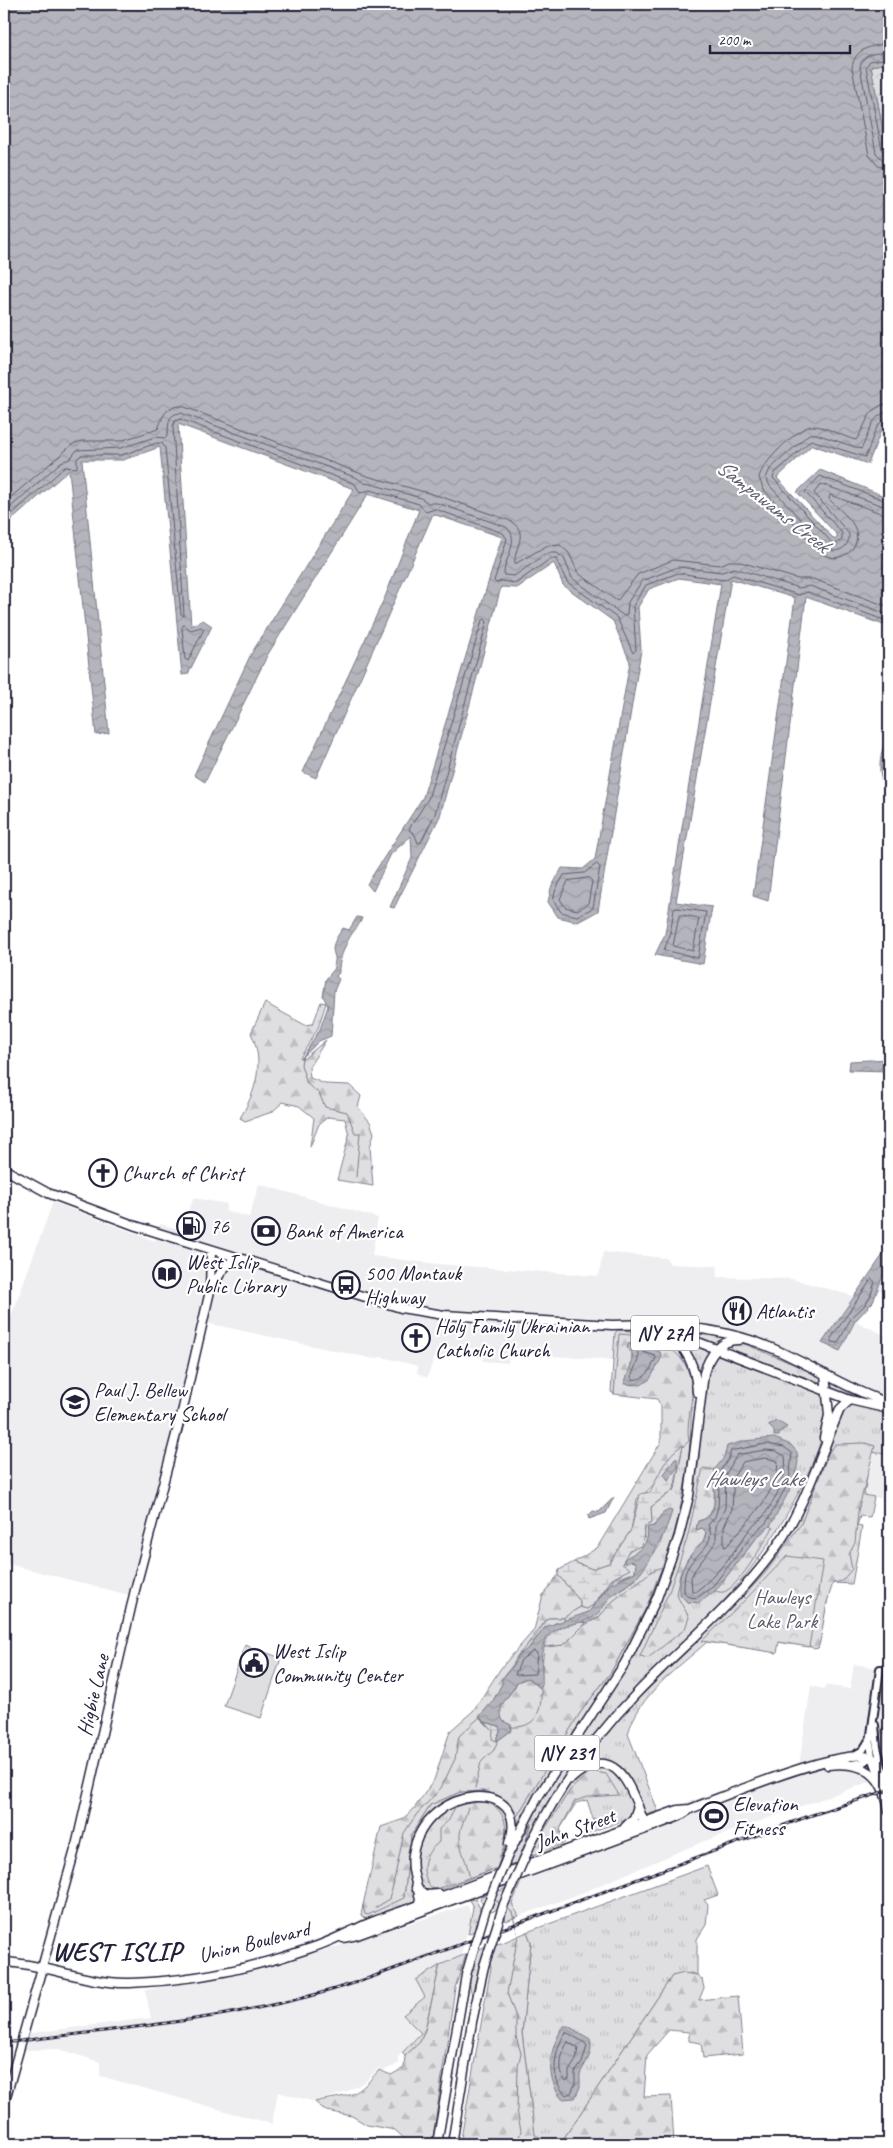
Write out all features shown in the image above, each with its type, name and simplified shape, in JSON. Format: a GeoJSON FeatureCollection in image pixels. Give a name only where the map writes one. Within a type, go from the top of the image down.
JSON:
{"type":"FeatureCollection","features":[{"type":"Feature","properties":{"kind":"main road","name":"NY 27A"},"geometry":{"type":"LineString","coordinates":[[4,1169],[48,1193],[136,1226],[410,1310],[444,1315],[612,1325],[664,1332],[716,1349],[850,1400],[889,1409]]}},
{"type":"Feature","properties":{"kind":"main road","name":"Higbie Lane"},"geometry":{"type":"LineString","coordinates":[[210,1250],[210,1291]]}},
{"type":"Feature","properties":{"kind":"main road"},"geometry":{"type":"LineString","coordinates":[[209,1267],[215,1270],[222,1269],[221,1253]]}},
{"type":"Feature","properties":{"kind":"main road","name":"Higbie Lane"},"geometry":{"type":"LineString","coordinates":[[4,2103],[78,1837],[135,1590],[170,1458],[210,1291],[222,1269],[239,1258]]}},
{"type":"Feature","properties":{"kind":"main road","name":"NY 27A"},"geometry":{"type":"LineString","coordinates":[[612,1325],[639,1324],[700,1329],[755,1342],[864,1394],[889,1403]]}},
{"type":"Feature","properties":{"kind":"main road"},"geometry":{"type":"LineString","coordinates":[[664,1332],[685,1351],[694,1370],[697,1389],[696,1444]]}},
{"type":"Feature","properties":{"kind":"main road"},"geometry":{"type":"LineString","coordinates":[[696,1444],[704,1373],[716,1349],[725,1342],[736,1340],[755,1342]]}},
{"type":"Feature","properties":{"kind":"main road"},"geometry":{"type":"LineString","coordinates":[[731,1355],[730,1345],[736,1340]]}},
{"type":"Feature","properties":{"kind":"main road"},"geometry":{"type":"LineString","coordinates":[[730,1601],[776,1540],[809,1478],[828,1426],[828,1391],[825,1374]]}},
{"type":"Feature","properties":{"kind":"main road"},"geometry":{"type":"LineString","coordinates":[[730,1601],[762,1566],[786,1533],[814,1480],[840,1408],[850,1400]]}},
{"type":"Feature","properties":{"kind":"main road","name":"NY 231"},"geometry":{"type":"LineString","coordinates":[[437,2144],[466,1975],[478,1930],[506,1856],[538,1797],[618,1674],[649,1616],[681,1529],[689,1496],[696,1444]]}},
{"type":"Feature","properties":{"kind":"main road","name":"NY 231"},"geometry":{"type":"LineString","coordinates":[[452,2144],[474,2010],[484,1966],[504,1904],[533,1839],[564,1785],[612,1720],[730,1601]]}},
{"type":"Feature","properties":{"kind":"main road"},"geometry":{"type":"LineString","coordinates":[[872,1757],[884,1775],[889,1811]]}},
{"type":"Feature","properties":{"kind":"main road","name":"John Street"},"geometry":{"type":"LineString","coordinates":[[474,1888],[611,1834],[678,1810],[690,1809],[798,1770],[872,1757]]}},
{"type":"Feature","properties":{"kind":"main road"},"geometry":{"type":"LineString","coordinates":[[851,1760],[869,1771],[885,1788]]}},
{"type":"Feature","properties":{"kind":"main road"},"geometry":{"type":"LineString","coordinates":[[564,1785],[584,1769],[598,1765],[608,1766],[626,1778],[644,1822],[654,1826]]}},
{"type":"Feature","properties":{"kind":"main road"},"geometry":{"type":"LineString","coordinates":[[405,1918],[420,1909],[421,1904],[412,1864],[418,1837],[433,1816],[457,1800],[471,1796],[484,1796],[497,1801],[505,1809],[511,1819],[512,1830],[506,1856]]}},
{"type":"Feature","properties":{"kind":"main road"},"geometry":{"type":"LineString","coordinates":[[611,1834],[631,1822],[638,1806]]}},
{"type":"Feature","properties":{"kind":"main road","name":"John Street"},"geometry":{"type":"LineString","coordinates":[[474,1888],[654,1826],[680,1816],[690,1809]]}},
{"type":"Feature","properties":{"kind":"main road"},"geometry":{"type":"LineString","coordinates":[[416,1888],[430,1895],[456,1891]]}},
{"type":"Feature","properties":{"kind":"main road","name":"Union Boulevard"},"geometry":{"type":"LineString","coordinates":[[335,1940],[356,1928],[456,1891],[474,1888]]}},
{"type":"Feature","properties":{"kind":"main road","name":"Union Boulevard"},"geometry":{"type":"LineString","coordinates":[[4,1962],[42,1968],[97,1982],[140,1982],[251,1966],[357,1935],[405,1918],[474,1888]]}},
{"type":"Feature","properties":{"kind":"street"},"geometry":{"type":"LineString","coordinates":[[880,1668],[870,1738],[872,1757],[885,1788]]}},
{"type":"Feature","properties":{"kind":"street"},"geometry":{"type":"LineString","coordinates":[[875,1706],[876,1747],[884,1775]]}},
{"type":"Feature","properties":{"kind":"street"},"geometry":{"type":"LineString","coordinates":[[851,1760],[863,1750],[870,1738]]}},
{"type":"Feature","properties":{"kind":"street"},"geometry":{"type":"LineString","coordinates":[[872,1757],[876,1747]]}},
{"type":"Feature","properties":{"kind":"shaded area"},"geometry":{"type":"Polygon","coordinates":[[[259,1184],[378,1218],[372,1256],[437,1264],[599,1276],[603,1252],[666,1258],[670,1264],[718,1266],[717,1277],[793,1279],[853,1296],[822,1343],[840,1351],[855,1321],[889,1337],[889,1401],[791,1355],[660,1334],[618,1331],[615,1333],[612,1360],[537,1355],[537,1351],[510,1350],[508,1363],[482,1361],[486,1349],[450,1348],[443,1359],[434,1358],[427,1378],[417,1373],[418,1366],[382,1357],[374,1359],[197,1321],[194,1340],[129,1595],[4,1563],[4,1336],[53,1202],[155,1241],[160,1224],[179,1229],[194,1198],[227,1204],[225,1211],[249,1217],[259,1184]]]}},
{"type":"Feature","properties":{"kind":"shaded area"},"geometry":{"type":"Polygon","coordinates":[[[889,1274],[889,1294],[877,1289],[883,1275],[889,1274]]]}},
{"type":"Feature","properties":{"kind":"shaded area"},"geometry":{"type":"Polygon","coordinates":[[[889,1426],[889,1500],[864,1495],[874,1453],[885,1454],[889,1426]]]}},
{"type":"Feature","properties":{"kind":"shaded area"},"geometry":{"type":"Polygon","coordinates":[[[854,1664],[889,1670],[889,1729],[882,1728],[872,1781],[702,1842],[579,1894],[519,1916],[512,1904],[523,1876],[651,1831],[645,1816],[799,1765],[811,1686],[824,1689],[825,1685],[850,1689],[854,1664]]]}},
{"type":"Feature","properties":{"kind":"shaded area"},"geometry":{"type":"Polygon","coordinates":[[[468,1905],[471,1916],[461,1956],[436,1967],[425,1997],[421,2033],[397,2058],[400,2063],[383,2071],[379,2068],[365,2082],[346,2092],[315,2102],[278,2092],[272,2124],[100,2076],[100,2062],[59,2049],[26,2050],[30,2033],[151,2018],[145,1990],[233,1976],[281,1964],[468,1905]]]}},
{"type":"Feature","properties":{"kind":"green space"},"geometry":{"type":"Polygon","coordinates":[[[889,63],[889,162],[871,66],[889,63]]]}},
{"type":"Feature","properties":{"kind":"green space"},"geometry":{"type":"Polygon","coordinates":[[[321,1002],[326,1003],[318,1028],[300,1058],[303,1059],[326,1040],[309,1067],[310,1078],[325,1084],[349,1085],[361,1096],[358,1107],[370,1122],[374,1133],[370,1147],[373,1186],[337,1180],[349,1135],[345,1119],[328,1117],[319,1124],[310,1147],[314,1118],[299,1106],[283,1102],[272,1112],[245,1121],[240,1118],[246,1108],[257,1077],[257,1055],[251,1033],[265,1003],[305,1025],[313,1024],[321,1002]]]}},
{"type":"Feature","properties":{"kind":"green space"},"geometry":{"type":"Polygon","coordinates":[[[660,1328],[726,1335],[726,1338],[715,1345],[660,1328]]]}},
{"type":"Feature","properties":{"kind":"green space"},"geometry":{"type":"Polygon","coordinates":[[[618,1330],[647,1333],[671,1342],[680,1349],[687,1359],[692,1372],[694,1388],[685,1486],[670,1548],[647,1609],[614,1673],[565,1746],[516,1826],[509,1808],[498,1798],[485,1793],[470,1794],[454,1799],[440,1807],[427,1818],[413,1840],[410,1875],[417,1898],[415,1901],[368,1919],[364,1918],[361,1915],[363,1905],[365,1914],[404,1897],[411,1835],[430,1805],[460,1792],[483,1791],[497,1795],[510,1803],[517,1816],[580,1713],[611,1672],[647,1606],[662,1568],[613,1601],[599,1617],[586,1623],[581,1622],[594,1617],[612,1595],[635,1580],[660,1545],[666,1524],[669,1521],[659,1520],[648,1531],[645,1544],[631,1561],[636,1563],[635,1572],[620,1578],[607,1587],[589,1612],[566,1621],[563,1618],[580,1607],[587,1609],[611,1581],[621,1575],[624,1556],[645,1537],[645,1526],[652,1522],[651,1507],[675,1489],[683,1445],[689,1441],[687,1432],[692,1395],[682,1358],[620,1334],[614,1394],[611,1392],[615,1333],[618,1330]]]}},
{"type":"Feature","properties":{"kind":"green space"},"geometry":{"type":"Polygon","coordinates":[[[619,1334],[647,1338],[670,1349],[680,1357],[691,1380],[692,1395],[688,1424],[689,1441],[652,1487],[637,1499],[631,1530],[609,1563],[592,1569],[574,1562],[597,1548],[661,1442],[661,1406],[657,1399],[614,1394],[619,1334]],[[634,1342],[631,1385],[638,1384],[660,1352],[634,1342]]]}},
{"type":"Feature","properties":{"kind":"green space"},"geometry":{"type":"Polygon","coordinates":[[[740,1342],[822,1376],[824,1381],[819,1382],[733,1352],[731,1345],[740,1342]]]}},
{"type":"Feature","properties":{"kind":"green space"},"geometry":{"type":"Polygon","coordinates":[[[691,1344],[710,1350],[702,1367],[700,1378],[689,1348],[691,1344]]]}},
{"type":"Feature","properties":{"kind":"green space"},"geometry":{"type":"Polygon","coordinates":[[[719,1355],[825,1395],[826,1416],[815,1456],[789,1510],[757,1561],[719,1606],[610,1717],[562,1783],[522,1854],[531,1825],[511,1856],[522,1830],[590,1721],[668,1577],[685,1528],[698,1466],[705,1377],[716,1356],[719,1355]]]}},
{"type":"Feature","properties":{"kind":"green space"},"geometry":{"type":"Polygon","coordinates":[[[831,1381],[879,1402],[833,1390],[831,1381]]]}},
{"type":"Feature","properties":{"kind":"green space"},"geometry":{"type":"Polygon","coordinates":[[[848,1404],[889,1413],[885,1454],[871,1452],[864,1495],[874,1497],[870,1517],[860,1516],[857,1526],[862,1527],[852,1584],[831,1583],[818,1648],[778,1642],[775,1652],[707,1642],[650,1694],[633,1720],[628,1734],[658,1811],[643,1816],[632,1783],[621,1769],[602,1761],[588,1761],[616,1720],[736,1602],[769,1563],[803,1508],[828,1450],[842,1409],[848,1404]]]}},
{"type":"Feature","properties":{"kind":"green space"},"geometry":{"type":"Polygon","coordinates":[[[865,1443],[875,1446],[858,1511],[855,1543],[849,1554],[852,1569],[842,1581],[833,1583],[827,1602],[820,1642],[818,1648],[814,1649],[743,1597],[766,1572],[801,1524],[829,1452],[836,1444],[865,1443]]]}},
{"type":"Feature","properties":{"kind":"green space"},"geometry":{"type":"Polygon","coordinates":[[[683,1445],[674,1489],[651,1507],[652,1523],[645,1526],[642,1546],[629,1550],[622,1564],[630,1569],[612,1579],[593,1605],[587,1609],[580,1607],[580,1601],[558,1575],[559,1570],[574,1562],[592,1569],[609,1563],[631,1530],[640,1494],[650,1492],[667,1460],[683,1445]]]}},
{"type":"Feature","properties":{"kind":"green space"},"geometry":{"type":"Polygon","coordinates":[[[703,1468],[715,1470],[714,1505],[708,1518],[698,1521],[696,1530],[702,1528],[706,1532],[702,1545],[688,1558],[680,1574],[676,1594],[689,1617],[685,1629],[648,1658],[640,1656],[669,1592],[687,1539],[703,1468]]]}},
{"type":"Feature","properties":{"kind":"green space"},"geometry":{"type":"Polygon","coordinates":[[[770,1526],[773,1528],[738,1580],[726,1591],[715,1591],[758,1536],[770,1526]]]}},
{"type":"Feature","properties":{"kind":"green space","name":"Hawleys Lake Park"},"geometry":{"type":"Polygon","coordinates":[[[787,1556],[823,1561],[809,1647],[779,1642],[777,1653],[702,1641],[745,1600],[787,1556]]]}},
{"type":"Feature","properties":{"kind":"green space"},"geometry":{"type":"Polygon","coordinates":[[[662,1567],[647,1606],[611,1672],[580,1713],[517,1816],[510,1803],[497,1795],[483,1791],[460,1792],[430,1805],[411,1835],[404,1898],[368,1915],[365,1914],[363,1905],[381,1827],[401,1820],[413,1810],[434,1780],[450,1731],[473,1711],[501,1668],[534,1630],[543,1595],[558,1575],[580,1601],[580,1607],[563,1618],[548,1618],[501,1680],[503,1682],[493,1701],[479,1717],[493,1731],[497,1741],[512,1730],[511,1725],[502,1721],[500,1714],[502,1704],[517,1682],[528,1678],[540,1688],[544,1647],[564,1645],[578,1629],[599,1617],[613,1601],[652,1571],[662,1567]]]}},
{"type":"Feature","properties":{"kind":"green space"},"geometry":{"type":"Polygon","coordinates":[[[548,1618],[563,1618],[566,1621],[555,1623],[537,1637],[527,1650],[517,1656],[534,1638],[548,1618]]]}},
{"type":"Feature","properties":{"kind":"green space"},"geometry":{"type":"Polygon","coordinates":[[[581,1622],[586,1623],[564,1645],[544,1647],[553,1632],[581,1622]]]}},
{"type":"Feature","properties":{"kind":"green space"},"geometry":{"type":"Polygon","coordinates":[[[245,1645],[281,1658],[261,1718],[224,1706],[245,1645]]]}},
{"type":"Feature","properties":{"kind":"green space"},"geometry":{"type":"Polygon","coordinates":[[[485,1722],[499,1726],[501,1731],[497,1741],[492,1739],[493,1731],[485,1722]]]}},
{"type":"Feature","properties":{"kind":"green space"},"geometry":{"type":"Polygon","coordinates":[[[882,1728],[889,1729],[889,1775],[880,1739],[882,1728]]]}},
{"type":"Feature","properties":{"kind":"green space"},"geometry":{"type":"Polygon","coordinates":[[[594,1767],[614,1771],[624,1781],[632,1800],[633,1813],[631,1818],[582,1835],[595,1825],[587,1800],[576,1803],[560,1829],[565,1842],[527,1857],[551,1813],[573,1780],[594,1767]]]}},
{"type":"Feature","properties":{"kind":"green space"},"geometry":{"type":"Polygon","coordinates":[[[591,1771],[606,1774],[619,1795],[588,1797],[575,1801],[560,1829],[563,1844],[527,1857],[570,1790],[591,1771]]]}},
{"type":"Feature","properties":{"kind":"green space"},"geometry":{"type":"Polygon","coordinates":[[[483,1797],[502,1809],[507,1815],[509,1822],[508,1838],[497,1868],[431,1893],[422,1891],[414,1874],[414,1863],[419,1839],[442,1810],[483,1797]]]}},
{"type":"Feature","properties":{"kind":"green space"},"geometry":{"type":"Polygon","coordinates":[[[485,1801],[495,1806],[505,1821],[505,1839],[497,1868],[436,1889],[431,1888],[425,1875],[424,1863],[429,1852],[439,1842],[439,1829],[449,1820],[456,1805],[485,1801]]]}},
{"type":"Feature","properties":{"kind":"green space"},"geometry":{"type":"Polygon","coordinates":[[[532,1823],[518,1862],[506,1866],[532,1823]]]}},
{"type":"Feature","properties":{"kind":"green space"},"geometry":{"type":"Polygon","coordinates":[[[707,1866],[718,1895],[704,1900],[708,1905],[706,1925],[697,1939],[697,1975],[691,1973],[672,1976],[560,2144],[555,2144],[535,2136],[522,2033],[531,1942],[527,1932],[707,1866]]]}},
{"type":"Feature","properties":{"kind":"green space"},"geometry":{"type":"Polygon","coordinates":[[[522,1879],[512,1904],[519,1916],[506,1921],[505,1917],[496,1910],[489,1913],[480,1900],[481,1896],[502,1890],[522,1879]]]}},
{"type":"Feature","properties":{"kind":"green space"},"geometry":{"type":"Polygon","coordinates":[[[475,1899],[481,1910],[476,1930],[468,1934],[473,1907],[469,1900],[475,1899]]]}},
{"type":"Feature","properties":{"kind":"green space"},"geometry":{"type":"Polygon","coordinates":[[[527,1932],[531,1942],[522,2033],[535,2135],[555,2144],[460,2144],[491,1967],[489,1959],[494,1944],[502,1943],[527,1932]]]}},
{"type":"Feature","properties":{"kind":"green space"},"geometry":{"type":"Polygon","coordinates":[[[486,1946],[472,1994],[470,1989],[470,1972],[473,1961],[476,1951],[486,1946]]]}},
{"type":"Feature","properties":{"kind":"green space"},"geometry":{"type":"Polygon","coordinates":[[[466,1954],[455,1988],[432,2144],[410,2144],[395,2130],[367,2125],[352,2116],[326,2111],[315,2102],[356,2092],[379,2070],[391,2075],[404,2068],[405,2056],[420,2042],[425,2030],[440,1965],[466,1954]]]}},
{"type":"Feature","properties":{"kind":"green space"},"geometry":{"type":"Polygon","coordinates":[[[440,1965],[425,2029],[420,2042],[405,2056],[402,2053],[421,2033],[403,2015],[425,1997],[416,1980],[440,1965]]]}},
{"type":"Feature","properties":{"kind":"green space"},"geometry":{"type":"Polygon","coordinates":[[[684,1973],[697,1975],[702,1979],[704,1988],[699,2000],[738,1996],[743,2054],[703,2058],[701,2043],[689,2041],[689,2032],[669,2030],[647,2055],[644,2097],[671,2096],[674,2143],[560,2144],[672,1976],[684,1973]]]}},
{"type":"Feature","properties":{"kind":"water"},"geometry":{"type":"Polygon","coordinates":[[[4,4],[889,4],[889,63],[871,66],[889,162],[889,421],[882,428],[868,464],[812,445],[777,478],[835,540],[838,536],[797,492],[820,470],[889,498],[889,627],[806,597],[768,901],[753,896],[795,598],[731,579],[676,902],[712,907],[703,964],[655,955],[665,934],[721,584],[679,578],[649,589],[638,607],[641,650],[598,911],[578,922],[558,917],[548,902],[551,888],[562,868],[583,869],[595,859],[630,662],[613,621],[563,585],[554,563],[517,588],[501,587],[440,816],[394,908],[390,907],[412,858],[411,836],[391,854],[373,891],[367,884],[423,797],[502,537],[433,514],[316,778],[303,772],[385,597],[419,510],[368,494],[268,654],[205,782],[194,775],[251,654],[354,489],[178,424],[191,626],[203,620],[212,626],[188,674],[182,675],[160,447],[123,460],[82,460],[109,733],[96,735],[69,470],[5,526],[4,538],[4,4]]]}},
{"type":"Feature","properties":{"kind":"water"},"geometry":{"type":"Polygon","coordinates":[[[889,726],[889,793],[881,777],[880,761],[889,726]]]}},
{"type":"Feature","properties":{"kind":"water"},"geometry":{"type":"Polygon","coordinates":[[[357,917],[362,918],[346,944],[339,973],[336,976],[339,979],[334,991],[331,1036],[319,1041],[302,1058],[320,1029],[328,1006],[323,996],[326,979],[335,968],[334,942],[343,928],[349,930],[357,917]]]}},
{"type":"Feature","properties":{"kind":"water"},"geometry":{"type":"Polygon","coordinates":[[[889,1059],[889,1071],[849,1070],[850,1061],[889,1059]]]}},
{"type":"Feature","properties":{"kind":"water"},"geometry":{"type":"Polygon","coordinates":[[[889,1246],[889,1274],[883,1275],[873,1302],[855,1321],[840,1351],[822,1343],[889,1246]]]}},
{"type":"Feature","properties":{"kind":"water"},"geometry":{"type":"Polygon","coordinates":[[[634,1342],[660,1352],[662,1357],[650,1379],[641,1385],[624,1384],[633,1359],[632,1353],[627,1348],[629,1343],[634,1342]]]}},
{"type":"Feature","properties":{"kind":"water"},"geometry":{"type":"Polygon","coordinates":[[[777,1421],[787,1427],[780,1432],[779,1436],[774,1436],[774,1431],[768,1425],[777,1421]]]}},
{"type":"Feature","properties":{"kind":"water","name":"Hawleys Lake"},"geometry":{"type":"Polygon","coordinates":[[[774,1438],[791,1445],[797,1452],[798,1462],[793,1484],[770,1526],[758,1536],[715,1591],[699,1603],[687,1602],[679,1593],[680,1576],[686,1561],[704,1538],[706,1532],[702,1528],[696,1530],[698,1521],[711,1514],[714,1500],[715,1470],[724,1457],[727,1446],[744,1441],[774,1438]]]}},
{"type":"Feature","properties":{"kind":"water"},"geometry":{"type":"Polygon","coordinates":[[[675,1459],[677,1459],[678,1467],[668,1480],[664,1474],[675,1459]]]}},
{"type":"Feature","properties":{"kind":"water"},"geometry":{"type":"Polygon","coordinates":[[[614,1497],[606,1513],[589,1519],[588,1516],[593,1511],[599,1512],[614,1497]]]}},
{"type":"Feature","properties":{"kind":"water"},"geometry":{"type":"Polygon","coordinates":[[[669,1510],[672,1511],[662,1538],[639,1576],[611,1596],[594,1617],[562,1627],[550,1634],[546,1639],[542,1651],[541,1688],[528,1678],[517,1682],[501,1709],[503,1721],[511,1725],[512,1730],[497,1741],[500,1731],[499,1726],[485,1722],[479,1717],[493,1701],[503,1682],[501,1680],[513,1666],[517,1656],[530,1647],[545,1627],[589,1612],[611,1583],[635,1572],[636,1563],[631,1561],[625,1564],[624,1559],[642,1547],[647,1538],[647,1527],[654,1526],[663,1513],[669,1510]]]}},
{"type":"Feature","properties":{"kind":"water"},"geometry":{"type":"Polygon","coordinates":[[[564,2026],[568,2026],[590,2039],[591,2049],[580,2074],[580,2087],[575,2098],[562,2099],[554,2084],[551,2060],[555,2044],[564,2026]]]}},
{"type":"Feature","properties":{"kind":"waterway"},"geometry":{"type":"LineString","coordinates":[[302,1058],[301,1065],[307,1084],[319,1093],[325,1107],[347,1112],[355,1133],[360,1133],[356,1177]]}},
{"type":"Feature","properties":{"kind":"waterway"},"geometry":{"type":"LineString","coordinates":[[510,1727],[519,1727],[532,1722],[539,1711],[541,1689]]}},
{"type":"Feature","properties":{"kind":"waterway"},"geometry":{"type":"LineString","coordinates":[[375,1908],[390,1899],[404,1833],[416,1815],[441,1788],[455,1759],[459,1736],[480,1717]]}},
{"type":"Feature","properties":{"kind":"waterway","name":"Sampawams Creek"},"geometry":{"type":"LineString","coordinates":[[475,1788],[481,1762],[494,1750],[498,1740]]}},
{"type":"Feature","properties":{"kind":"waterway","name":"Sampawams Creek"},"geometry":{"type":"LineString","coordinates":[[468,1807],[460,1838],[469,1876]]}},
{"type":"Feature","properties":{"kind":"waterway","name":"Sampawams Creek"},"geometry":{"type":"LineString","coordinates":[[493,1899],[500,1903]]}},
{"type":"Feature","properties":{"kind":"waterway","name":"Sampawams Creek"},"geometry":{"type":"LineString","coordinates":[[507,1908],[512,1912],[518,1936],[507,1993],[516,2017],[516,2037],[521,2053],[518,2066],[517,2110],[521,2131],[517,2144]]}},
{"type":"Feature","properties":{"kind":"railway"},"geometry":{"type":"LineString","coordinates":[[4,2043],[190,2020],[282,2003],[327,1991],[372,1977],[809,1816],[889,1790]]}},
{"type":"Feature","properties":{"kind":"place","name":"Church of Christ"},"geometry":{"type":"Point","coordinates":[103,1173]}},
{"type":"Feature","properties":{"kind":"place","name":"76"},"geometry":{"type":"Point","coordinates":[191,1226]}},
{"type":"Feature","properties":{"kind":"place","name":"Bank of America"},"geometry":{"type":"Point","coordinates":[266,1231]}},
{"type":"Feature","properties":{"kind":"place","name":"West Islip Public Library"},"geometry":{"type":"Point","coordinates":[167,1274]}},
{"type":"Feature","properties":{"kind":"place","name":"500 Montauk Highway"},"geometry":{"type":"Point","coordinates":[346,1285]}},
{"type":"Feature","properties":{"kind":"place","name":"Atlantis"},"geometry":{"type":"Point","coordinates":[737,1311]}},
{"type":"Feature","properties":{"kind":"place","name":"Holy Family Ukrainian Catholic Church"},"geometry":{"type":"Point","coordinates":[416,1338]}},
{"type":"Feature","properties":{"kind":"place","name":"Paul J. Bellew Elementary School"},"geometry":{"type":"Point","coordinates":[75,1402]}},
{"type":"Feature","properties":{"kind":"place","name":"West Islip Community Center"},"geometry":{"type":"Point","coordinates":[254,1663]}},
{"type":"Feature","properties":{"kind":"place","name":"Elevation Fitness"},"geometry":{"type":"Point","coordinates":[714,1816]}},
{"type":"Feature","properties":{"kind":"district","name":"WEST ISLIP"},"geometry":{"type":"Point","coordinates":[117,1951]}}]}
